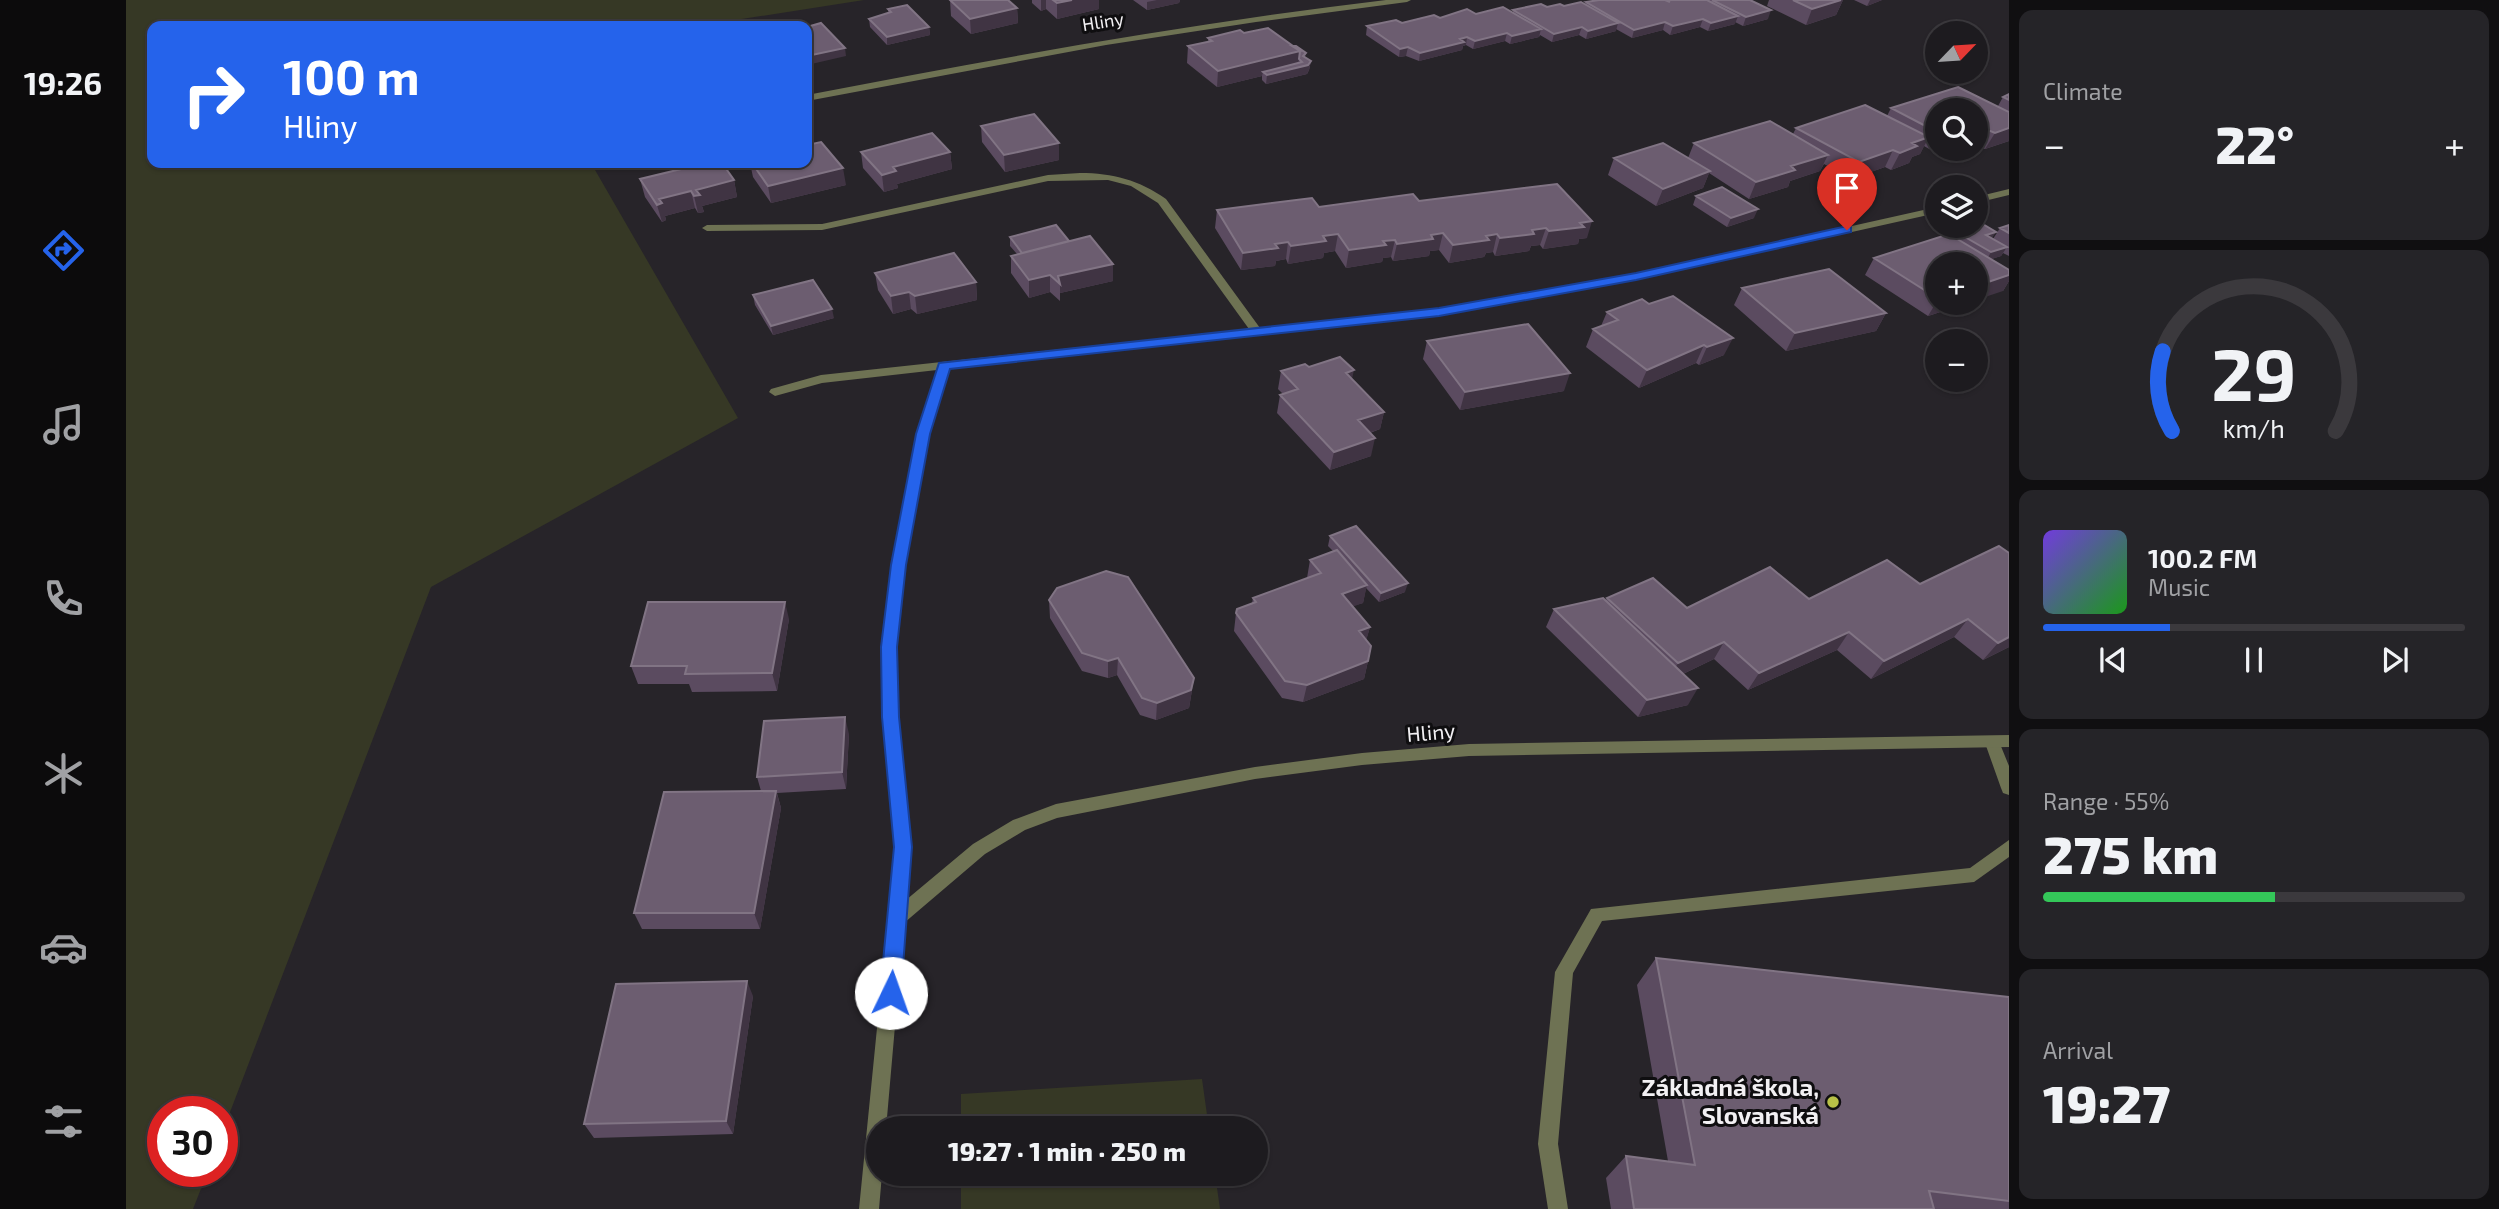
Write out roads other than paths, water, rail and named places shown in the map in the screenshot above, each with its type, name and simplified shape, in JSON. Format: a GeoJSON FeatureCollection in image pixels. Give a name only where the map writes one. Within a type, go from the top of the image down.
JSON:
{"type":"FeatureCollection","features":[{"type":"Feature","properties":{"kind":"street","name":"Hliny"},"geometry":{"type":"LineString","coordinates":[[812,97],[1177,29],[1291,12],[1407,0]]}},
{"type":"Feature","properties":{"kind":"street"},"geometry":{"type":"LineString","coordinates":[[708,228],[822,227],[1048,178],[1086,174],[1112,177],[1141,184],[1162,201],[1256,331]]}},
{"type":"Feature","properties":{"kind":"street"},"geometry":{"type":"LineString","coordinates":[[1988,197],[2009,192]]}},
{"type":"Feature","properties":{"kind":"street"},"geometry":{"type":"LineString","coordinates":[[775,392],[821,379],[1439,312],[1636,276],[1925,213]]}},
{"type":"Feature","properties":{"kind":"street"},"geometry":{"type":"LineString","coordinates":[[869,1209],[903,847],[890,717],[889,647],[898,565],[923,434],[944,366]]}},
{"type":"Feature","properties":{"kind":"street","name":"Hliny"},"geometry":{"type":"LineString","coordinates":[[895,920],[979,849],[1019,825],[1056,811],[1255,773],[1362,759],[1469,750],[2001,742]]}},
{"type":"Feature","properties":{"kind":"street"},"geometry":{"type":"LineString","coordinates":[[2001,742],[2009,788]]}},
{"type":"Feature","properties":{"kind":"street"},"geometry":{"type":"LineString","coordinates":[[1558,1209],[1548,1144],[1564,972],[1597,914],[1974,874],[2009,847]]}},
{"type":"Feature","properties":{"kind":"place","name":"Základná škola, Slovanská"},"geometry":{"type":"Point","coordinates":[1833,1102]}}]}
